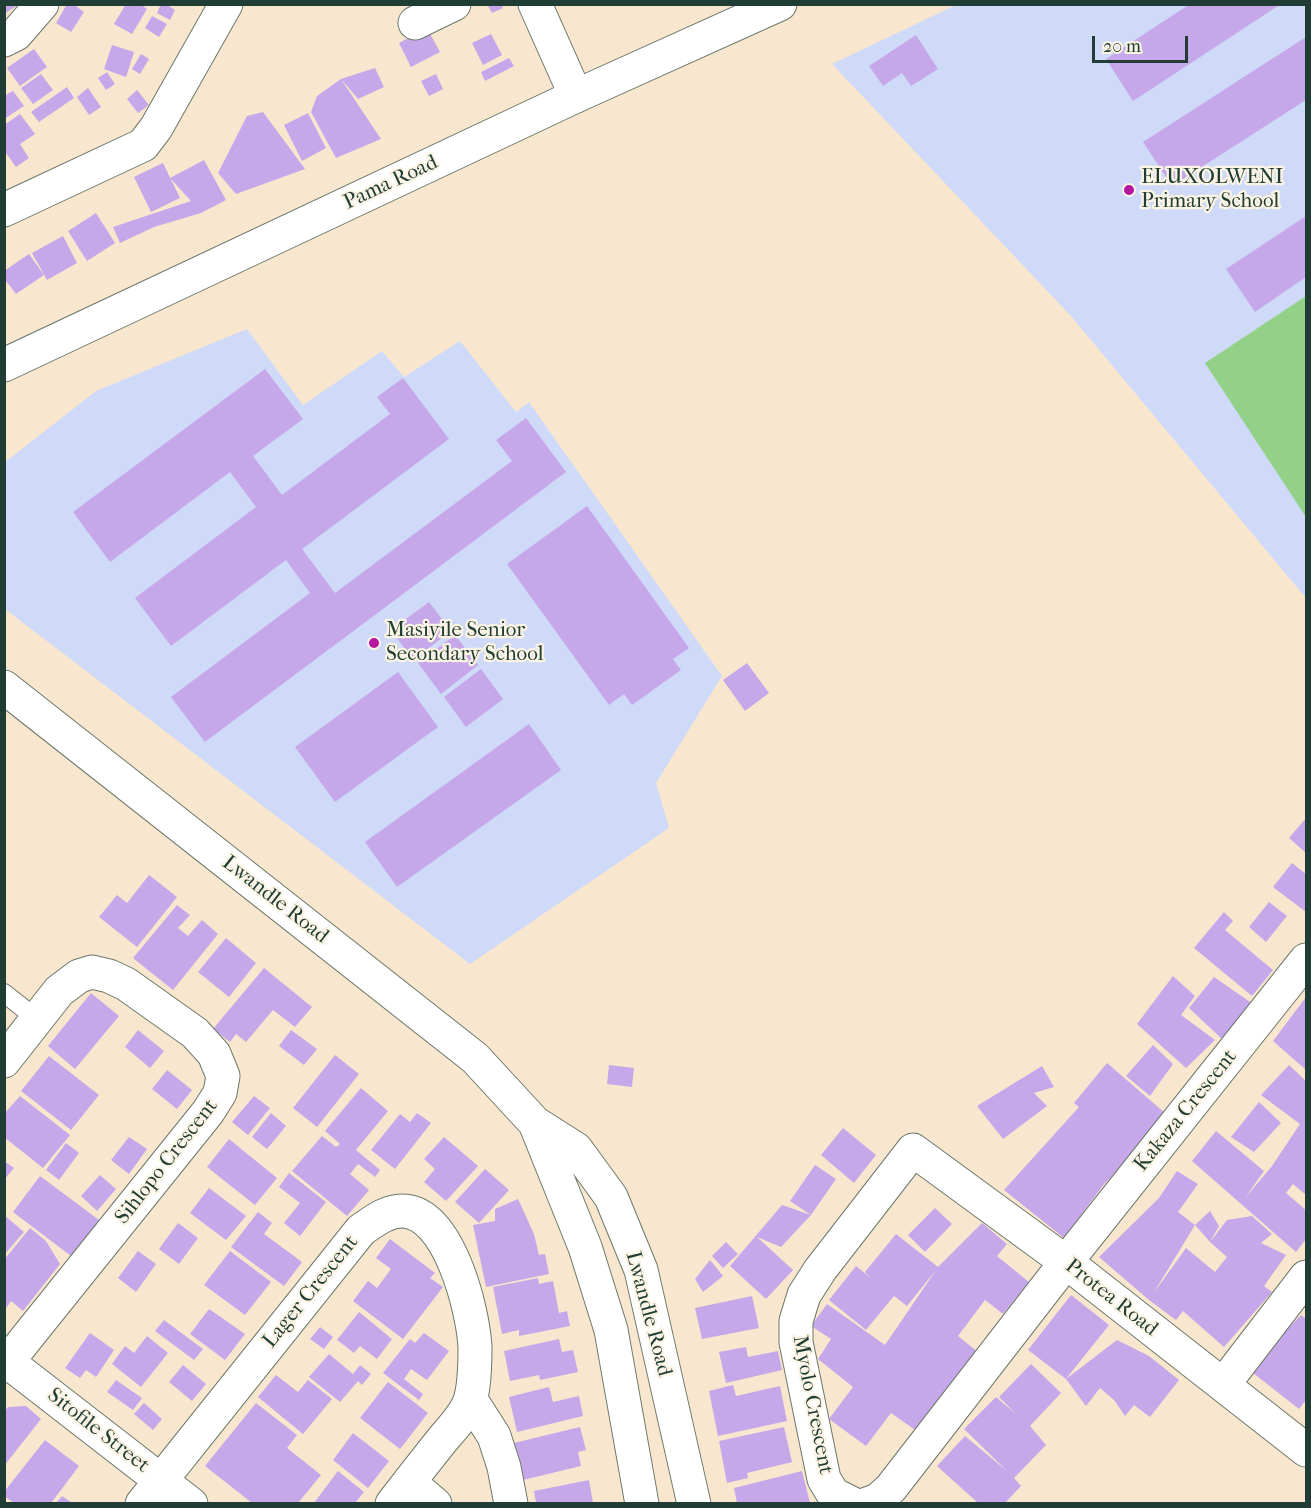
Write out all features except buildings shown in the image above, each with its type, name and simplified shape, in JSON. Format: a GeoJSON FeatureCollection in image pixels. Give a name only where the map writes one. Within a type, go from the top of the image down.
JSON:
{"type":"FeatureCollection","features":[{"type":"Feature","properties":{"kind":"street"},"geometry":{"type":"LineString","coordinates":[[4,40],[16,34],[42,4]]}},
{"type":"Feature","properties":{"kind":"street"},"geometry":{"type":"LineString","coordinates":[[4,210],[143,145],[156,128],[226,4]]}},
{"type":"Feature","properties":{"kind":"street"},"geometry":{"type":"LineString","coordinates":[[415,23],[454,4]]}},
{"type":"Feature","properties":{"kind":"street"},"geometry":{"type":"LineString","coordinates":[[535,4],[576,96]]}},
{"type":"Feature","properties":{"kind":"street","name":"Pama Road"},"geometry":{"type":"LineString","coordinates":[[4,366],[576,96],[780,4]]}},
{"type":"Feature","properties":{"kind":"street","name":"Lwandle Road"},"geometry":{"type":"LineString","coordinates":[[4,687],[475,1058],[535,1123],[576,1149],[611,1197],[641,1270],[694,1503]]}},
{"type":"Feature","properties":{"kind":"street","name":"Kakaza Crescent"},"geometry":{"type":"LineString","coordinates":[[1066,1262],[1306,960]]}},
{"type":"Feature","properties":{"kind":"street","name":"Sihlopo Crescent"},"geometry":{"type":"LineString","coordinates":[[4,1061],[59,991],[79,976],[92,972],[109,976],[126,984],[195,1033],[214,1054],[223,1076],[220,1093],[208,1112],[6,1362]]}},
{"type":"Feature","properties":{"kind":"street","name":"Lwandle Road"},"geometry":{"type":"LineString","coordinates":[[535,1123],[585,1247],[610,1330],[642,1503]]}},
{"type":"Feature","properties":{"kind":"street","name":"Protea Road"},"geometry":{"type":"LineString","coordinates":[[913,1150],[1066,1262],[1306,1450]]}},
{"type":"Feature","properties":{"kind":"street","name":"Myolo Crescent"},"geometry":{"type":"LineString","coordinates":[[854,1503],[833,1494],[824,1479],[796,1342],[796,1321],[804,1295],[820,1270],[913,1150]]}},
{"type":"Feature","properties":{"kind":"street","name":"Lager Crescent"},"geometry":{"type":"LineString","coordinates":[[151,1492],[361,1230],[384,1215],[402,1211],[418,1215],[435,1228],[451,1253],[464,1290],[474,1345],[471,1400],[460,1418],[401,1493],[435,1503]]}},
{"type":"Feature","properties":{"kind":"street"},"geometry":{"type":"LineString","coordinates":[[867,1503],[878,1500],[891,1488],[1066,1262]]}},
{"type":"Feature","properties":{"kind":"street"},"geometry":{"type":"LineString","coordinates":[[1223,1385],[1306,1276]]}},
{"type":"Feature","properties":{"kind":"street","name":"Sitofile Street"},"geometry":{"type":"LineString","coordinates":[[6,1362],[151,1492],[191,1503]]}},
{"type":"Feature","properties":{"kind":"street"},"geometry":{"type":"LineString","coordinates":[[471,1400],[494,1436],[504,1467],[511,1503]]}},
{"type":"Feature","properties":{"kind":"lane"},"geometry":{"type":"LineString","coordinates":[[4,993],[37,1019]]}},
{"type":"Feature","properties":{"kind":"shaded area","name":"ELUXOLWENI Primary School"},"geometry":{"type":"Polygon","coordinates":[[[956,5],[1306,5],[1306,598],[1071,316],[832,64],[956,5]]]}},
{"type":"Feature","properties":{"kind":"shaded area","name":"Masiyile Senior Secondary School"},"geometry":{"type":"Polygon","coordinates":[[[247,329],[303,405],[382,351],[404,377],[460,341],[516,412],[529,402],[722,676],[656,783],[669,828],[470,964],[5,609],[4,463],[96,391],[247,329]]]}},
{"type":"Feature","properties":{"kind":"green space"},"geometry":{"type":"Polygon","coordinates":[[[1306,296],[1306,517],[1205,363],[1306,296]]]}},
{"type":"Feature","properties":{"kind":"place","name":"ELUXOLWENI Primary School"},"geometry":{"type":"Point","coordinates":[1129,190]}},
{"type":"Feature","properties":{"kind":"place","name":"Masiyile Senior Secondary School"},"geometry":{"type":"Point","coordinates":[374,643]}}]}
